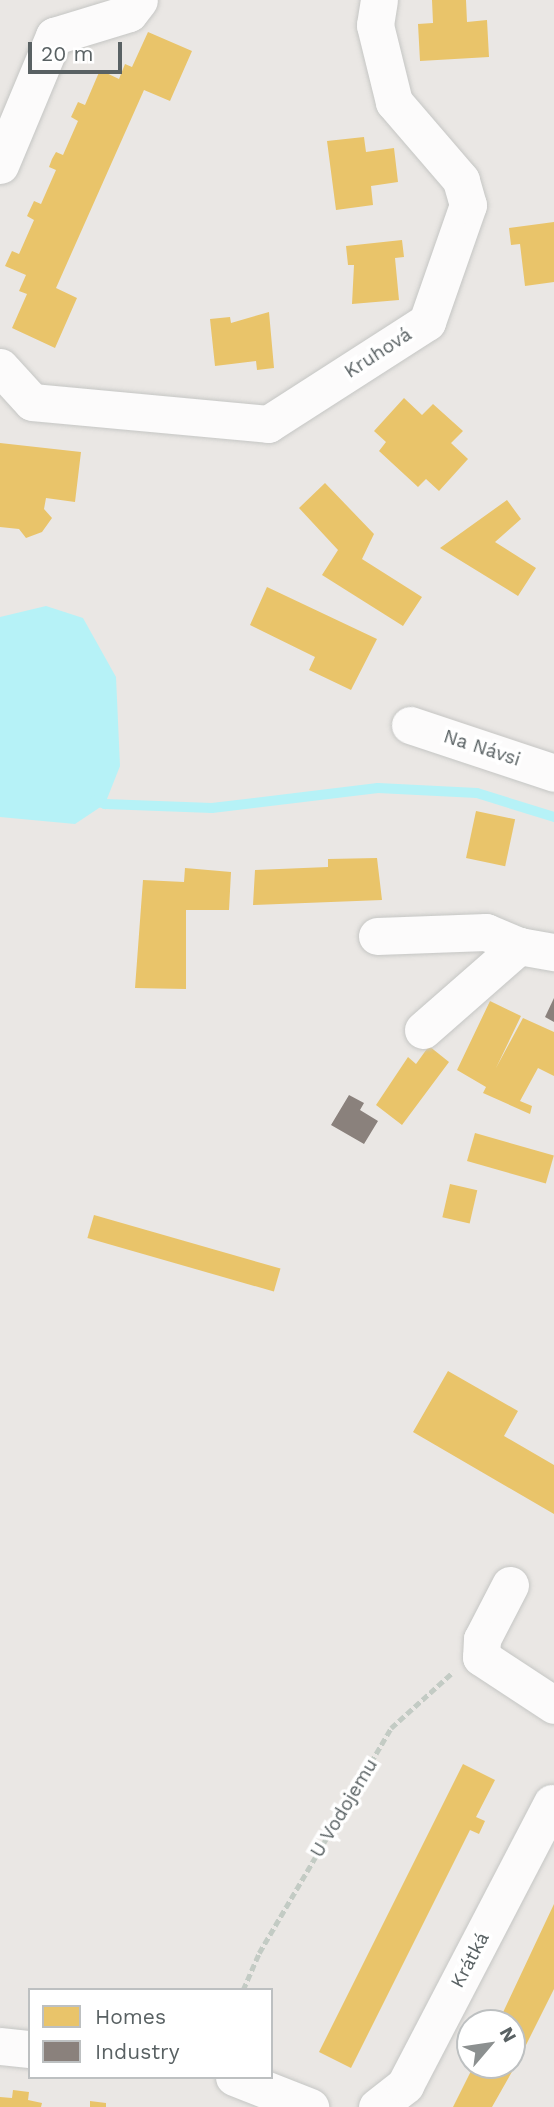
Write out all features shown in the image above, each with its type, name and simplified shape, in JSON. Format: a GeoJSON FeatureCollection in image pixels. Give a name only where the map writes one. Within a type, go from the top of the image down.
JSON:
{"type":"FeatureCollection","features":[{"type":"Feature","properties":{"kind":"street"},"geometry":{"type":"LineString","coordinates":[[0,165],[54,36],[129,13],[139,0]]}},
{"type":"Feature","properties":{"kind":"street","name":"Kruhová"},"geometry":{"type":"LineString","coordinates":[[0,367],[32,402],[268,424],[427,322],[468,205],[461,180],[394,102],[375,25],[379,0]]}},
{"type":"Feature","properties":{"kind":"street","name":"Na Návsi"},"geometry":{"type":"LineString","coordinates":[[410,725],[554,773]]}},
{"type":"Feature","properties":{"kind":"street"},"geometry":{"type":"LineString","coordinates":[[377,936],[486,932],[537,949]]}},
{"type":"Feature","properties":{"kind":"street"},"geometry":{"type":"LineString","coordinates":[[423,1030],[537,949]]}},
{"type":"Feature","properties":{"kind":"street"},"geometry":{"type":"LineString","coordinates":[[510,1585],[482,1639],[481,1657],[554,1705]]}},
{"type":"Feature","properties":{"kind":"street","name":"Krátká"},"geometry":{"type":"LineString","coordinates":[[377,2107],[405,2085],[552,1803]]}},
{"type":"Feature","properties":{"kind":"street"},"geometry":{"type":"LineString","coordinates":[[0,2046],[28,2049]]}},
{"type":"Feature","properties":{"kind":"street"},"geometry":{"type":"LineString","coordinates":[[239,2079],[310,2107]]}},
{"type":"Feature","properties":{"kind":"path","name":"U Vodojemu"},"geometry":{"type":"LineString","coordinates":[[244,1988],[259,1953],[391,1728],[455,1670],[481,1657]]}},
{"type":"Feature","properties":{"kind":"water"},"geometry":{"type":"Polygon","coordinates":[[[46,606],[83,618],[116,677],[120,766],[105,804],[75,824],[0,817],[0,617],[46,606]]]}},
{"type":"Feature","properties":{"kind":"building: Homes"},"geometry":{"type":"Polygon","coordinates":[[[432,0],[466,0],[467,22],[487,20],[489,57],[420,61],[418,24],[433,23],[432,0]]]}},
{"type":"Feature","properties":{"kind":"building: Homes"},"geometry":{"type":"Polygon","coordinates":[[[148,32],[192,51],[170,101],[144,90],[56,288],[77,298],[55,348],[12,328],[27,294],[19,291],[26,275],[5,266],[12,251],[19,254],[34,220],[27,216],[34,201],[41,204],[56,170],[49,167],[52,159],[56,152],[63,155],[78,121],[71,117],[78,102],[85,105],[100,70],[119,79],[125,64],[132,67],[148,32]]]}},
{"type":"Feature","properties":{"kind":"building: Homes"},"geometry":{"type":"Polygon","coordinates":[[[364,137],[366,152],[394,148],[398,182],[371,186],[373,205],[336,210],[327,141],[364,137]]]}},
{"type":"Feature","properties":{"kind":"building: Homes"},"geometry":{"type":"Polygon","coordinates":[[[554,222],[554,282],[525,286],[520,244],[511,245],[509,228],[554,222]]]}},
{"type":"Feature","properties":{"kind":"building: Homes"},"geometry":{"type":"Polygon","coordinates":[[[402,240],[404,257],[395,258],[399,300],[352,304],[354,265],[348,265],[346,246],[402,240]]]}},
{"type":"Feature","properties":{"kind":"building: Homes"},"geometry":{"type":"Polygon","coordinates":[[[269,312],[274,368],[257,370],[256,361],[215,366],[210,319],[230,317],[231,323],[269,312]]]}},
{"type":"Feature","properties":{"kind":"building: Homes"},"geometry":{"type":"Polygon","coordinates":[[[404,398],[422,415],[433,404],[463,431],[451,443],[468,459],[439,491],[426,479],[418,487],[379,451],[386,442],[374,431],[404,398]]]}},
{"type":"Feature","properties":{"kind":"building: Homes"},"geometry":{"type":"Polygon","coordinates":[[[0,443],[81,452],[75,502],[46,498],[44,509],[52,518],[42,532],[26,538],[19,529],[0,527],[0,443]]]}},
{"type":"Feature","properties":{"kind":"building: Homes"},"geometry":{"type":"Polygon","coordinates":[[[325,483],[374,534],[362,559],[422,597],[403,626],[322,575],[338,550],[299,508],[325,483]]]}},
{"type":"Feature","properties":{"kind":"building: Homes"},"geometry":{"type":"Polygon","coordinates":[[[507,500],[521,519],[495,542],[536,568],[518,596],[440,548],[507,500]]]}},
{"type":"Feature","properties":{"kind":"building: Homes"},"geometry":{"type":"Polygon","coordinates":[[[267,587],[377,639],[351,690],[309,670],[315,657],[250,625],[267,587]]]}},
{"type":"Feature","properties":{"kind":"building: Homes"},"geometry":{"type":"Polygon","coordinates":[[[476,811],[515,819],[505,866],[466,858],[476,811]]]}},
{"type":"Feature","properties":{"kind":"building: Homes"},"geometry":{"type":"Polygon","coordinates":[[[377,858],[382,900],[253,905],[255,870],[328,867],[328,859],[377,858]]]}},
{"type":"Feature","properties":{"kind":"building: Homes"},"geometry":{"type":"Polygon","coordinates":[[[185,868],[231,872],[229,910],[186,910],[186,989],[135,988],[143,880],[184,882],[185,868]]]}},
{"type":"Feature","properties":{"kind":"building: Homes"},"geometry":{"type":"Polygon","coordinates":[[[490,1001],[521,1016],[496,1068],[523,1018],[554,1032],[554,1076],[538,1068],[520,1101],[532,1106],[530,1114],[483,1093],[486,1087],[457,1070],[490,1001]]]}},
{"type":"Feature","properties":{"kind":"building: Homes"},"geometry":{"type":"Polygon","coordinates":[[[429,1046],[449,1062],[402,1125],[376,1105],[408,1057],[416,1064],[429,1046]]]}},
{"type":"Feature","properties":{"kind":"building: Homes"},"geometry":{"type":"Polygon","coordinates":[[[475,1133],[554,1156],[546,1183],[467,1161],[475,1133]]]}},
{"type":"Feature","properties":{"kind":"building: Homes"},"geometry":{"type":"Polygon","coordinates":[[[450,1184],[477,1190],[470,1223],[442,1217],[450,1184]]]}},
{"type":"Feature","properties":{"kind":"building: Homes"},"geometry":{"type":"Polygon","coordinates":[[[94,1215],[280,1268],[274,1292],[87,1238],[94,1215]]]}},
{"type":"Feature","properties":{"kind":"building: Homes"},"geometry":{"type":"Polygon","coordinates":[[[448,1371],[518,1411],[504,1436],[554,1465],[554,1514],[413,1432],[448,1371]]]}},
{"type":"Feature","properties":{"kind":"building: Homes"},"geometry":{"type":"Polygon","coordinates":[[[463,1764],[495,1780],[476,1817],[485,1821],[479,1834],[470,1830],[351,2068],[319,2052],[463,1764]]]}},
{"type":"Feature","properties":{"kind":"building: Homes"},"geometry":{"type":"Polygon","coordinates":[[[554,1904],[554,1989],[526,2045],[526,2009],[505,2009],[554,1904]]]}},
{"type":"Feature","properties":{"kind":"building: Homes"},"geometry":{"type":"Polygon","coordinates":[[[467,2079],[508,2079],[492,2107],[453,2107],[467,2079]]]}},
{"type":"Feature","properties":{"kind":"building: Homes"},"geometry":{"type":"Polygon","coordinates":[[[13,2090],[29,2092],[28,2100],[42,2103],[41,2107],[0,2107],[0,2097],[12,2098],[13,2090]]]}},
{"type":"Feature","properties":{"kind":"building: Homes"},"geometry":{"type":"Polygon","coordinates":[[[90,2101],[106,2103],[106,2107],[90,2107],[90,2101]]]}},
{"type":"Feature","properties":{"kind":"building: Industry"},"geometry":{"type":"Polygon","coordinates":[[[554,998],[554,1022],[545,1017],[554,998]]]}},
{"type":"Feature","properties":{"kind":"building: Industry"},"geometry":{"type":"Polygon","coordinates":[[[349,1095],[364,1103],[360,1110],[378,1121],[364,1144],[331,1125],[349,1095]]]}},
{"type":"Feature","properties":{"kind":"waterway"},"geometry":{"type":"LineString","coordinates":[[95,800],[105,804],[212,808],[378,788],[477,793],[554,817]]}}]}
